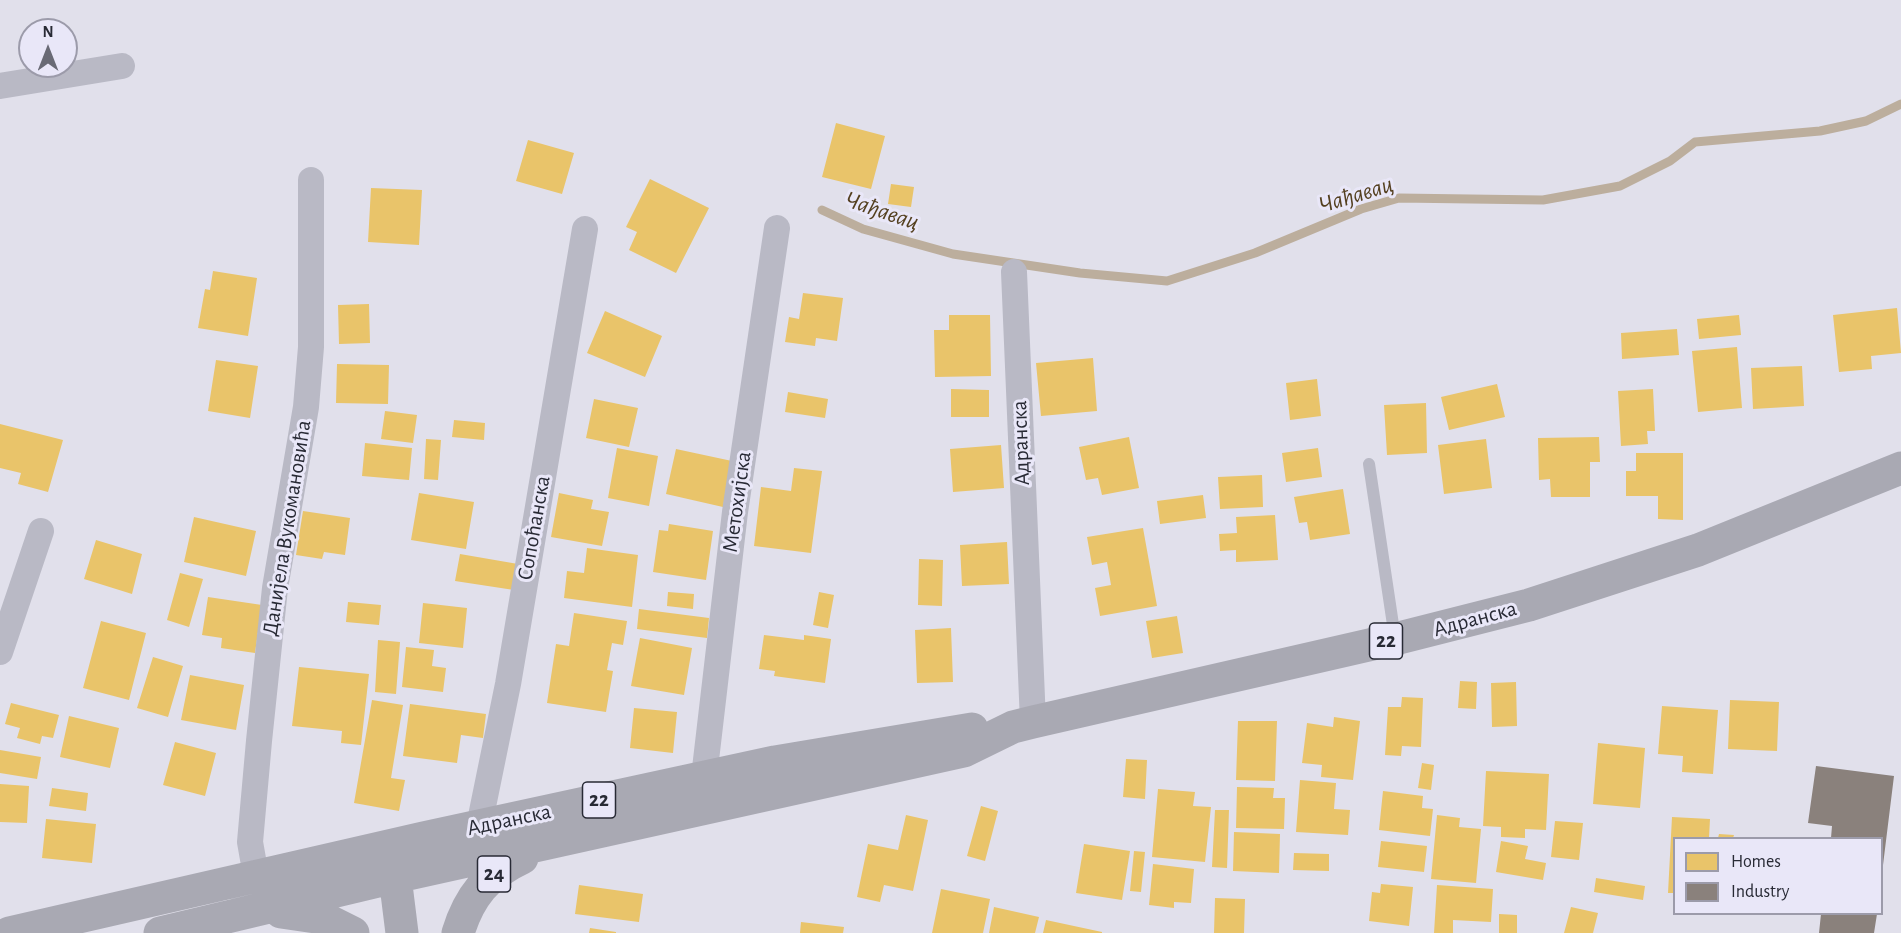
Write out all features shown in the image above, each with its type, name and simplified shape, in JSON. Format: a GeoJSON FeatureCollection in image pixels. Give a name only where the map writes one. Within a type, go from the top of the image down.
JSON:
{"type":"FeatureCollection","features":[{"type":"Feature","properties":{"kind":"main road","name":"Адранска"},"geometry":{"type":"LineString","coordinates":[[9,933],[415,840],[704,777],[960,730],[1023,724],[1395,639],[1529,604],[1688,554],[1805,509],[1901,468]]}},
{"type":"Feature","properties":{"kind":"main road","name":"Адранска"},"geometry":{"type":"LineString","coordinates":[[265,910],[443,867],[964,751],[1023,724]]}},
{"type":"Feature","properties":{"kind":"main road"},"geometry":{"type":"LineString","coordinates":[[402,933],[395,878],[400,852],[415,840],[443,867],[457,933]]}},
{"type":"Feature","properties":{"kind":"main road","name":"24"},"geometry":{"type":"LineString","coordinates":[[457,933],[466,908],[489,878],[510,863],[556,842]]}},
{"type":"Feature","properties":{"kind":"main road"},"geometry":{"type":"LineString","coordinates":[[265,910],[323,918],[352,933]]}},
{"type":"Feature","properties":{"kind":"main road","name":"22"},"geometry":{"type":"LineString","coordinates":[[160,933],[265,910]]}},
{"type":"Feature","properties":{"kind":"street"},"geometry":{"type":"LineString","coordinates":[[0,86],[122,66]]}},
{"type":"Feature","properties":{"kind":"street","name":"Данијела Вукомановића"},"geometry":{"type":"LineString","coordinates":[[256,876],[250,842],[275,588],[306,408],[312,347],[311,180]]}},
{"type":"Feature","properties":{"kind":"street","name":"Метохијска"},"geometry":{"type":"LineString","coordinates":[[704,777],[735,512],[777,228]]}},
{"type":"Feature","properties":{"kind":"street","name":"Сопоћанска"},"geometry":{"type":"LineString","coordinates":[[480,826],[508,684],[585,229]]}},
{"type":"Feature","properties":{"kind":"street","name":"Адранска"},"geometry":{"type":"LineString","coordinates":[[1014,272],[1023,724]]}},
{"type":"Feature","properties":{"kind":"street"},"geometry":{"type":"LineString","coordinates":[[0,652],[41,531]]}},
{"type":"Feature","properties":{"kind":"lane"},"geometry":{"type":"LineString","coordinates":[[1369,464],[1395,639]]}},
{"type":"Feature","properties":{"kind":"building: Homes"},"geometry":{"type":"Polygon","coordinates":[[[836,123],[885,136],[871,189],[822,177],[836,123]]]}},
{"type":"Feature","properties":{"kind":"building: Homes"},"geometry":{"type":"Polygon","coordinates":[[[528,140],[574,153],[562,194],[516,181],[528,140]]]}},
{"type":"Feature","properties":{"kind":"building: Homes"},"geometry":{"type":"Polygon","coordinates":[[[650,179],[709,208],[676,273],[629,250],[637,232],[626,227],[650,179]]]}},
{"type":"Feature","properties":{"kind":"building: Homes"},"geometry":{"type":"Polygon","coordinates":[[[891,184],[914,187],[911,207],[888,204],[891,184]]]}},
{"type":"Feature","properties":{"kind":"building: Homes"},"geometry":{"type":"Polygon","coordinates":[[[371,188],[422,190],[419,245],[368,242],[371,188]]]}},
{"type":"Feature","properties":{"kind":"building: Homes"},"geometry":{"type":"Polygon","coordinates":[[[213,271],[257,278],[248,336],[198,328],[205,289],[210,290],[213,271]]]}},
{"type":"Feature","properties":{"kind":"building: Homes"},"geometry":{"type":"Polygon","coordinates":[[[803,293],[843,298],[837,341],[816,338],[815,346],[785,342],[789,317],[799,319],[803,293]]]}},
{"type":"Feature","properties":{"kind":"building: Homes"},"geometry":{"type":"Polygon","coordinates":[[[369,304],[370,343],[339,344],[338,305],[369,304]]]}},
{"type":"Feature","properties":{"kind":"building: Homes"},"geometry":{"type":"Polygon","coordinates":[[[1897,308],[1901,353],[1871,356],[1872,369],[1839,372],[1833,315],[1897,308]]]}},
{"type":"Feature","properties":{"kind":"building: Homes"},"geometry":{"type":"Polygon","coordinates":[[[605,311],[662,336],[645,377],[587,353],[605,311]]]}},
{"type":"Feature","properties":{"kind":"building: Homes"},"geometry":{"type":"Polygon","coordinates":[[[949,315],[990,315],[991,376],[935,377],[934,330],[949,330],[949,315]]]}},
{"type":"Feature","properties":{"kind":"building: Homes"},"geometry":{"type":"Polygon","coordinates":[[[1739,315],[1741,335],[1699,339],[1697,319],[1739,315]]]}},
{"type":"Feature","properties":{"kind":"building: Homes"},"geometry":{"type":"Polygon","coordinates":[[[1677,329],[1679,355],[1622,359],[1621,333],[1677,329]]]}},
{"type":"Feature","properties":{"kind":"building: Homes"},"geometry":{"type":"Polygon","coordinates":[[[1737,347],[1742,408],[1698,412],[1692,351],[1737,347]]]}},
{"type":"Feature","properties":{"kind":"building: Homes"},"geometry":{"type":"Polygon","coordinates":[[[1093,358],[1097,411],[1041,416],[1036,363],[1093,358]]]}},
{"type":"Feature","properties":{"kind":"building: Homes"},"geometry":{"type":"Polygon","coordinates":[[[216,360],[258,366],[250,418],[208,411],[216,360]]]}},
{"type":"Feature","properties":{"kind":"building: Homes"},"geometry":{"type":"Polygon","coordinates":[[[337,364],[389,365],[388,404],[336,403],[337,364]]]}},
{"type":"Feature","properties":{"kind":"building: Homes"},"geometry":{"type":"Polygon","coordinates":[[[1802,366],[1804,406],[1753,409],[1751,368],[1802,366]]]}},
{"type":"Feature","properties":{"kind":"building: Homes"},"geometry":{"type":"Polygon","coordinates":[[[1317,379],[1321,416],[1290,420],[1286,383],[1317,379]]]}},
{"type":"Feature","properties":{"kind":"building: Homes"},"geometry":{"type":"Polygon","coordinates":[[[1497,384],[1505,417],[1449,430],[1441,397],[1497,384]]]}},
{"type":"Feature","properties":{"kind":"building: Homes"},"geometry":{"type":"Polygon","coordinates":[[[951,389],[989,390],[989,417],[951,417],[951,389]]]}},
{"type":"Feature","properties":{"kind":"building: Homes"},"geometry":{"type":"Polygon","coordinates":[[[1653,389],[1655,431],[1647,431],[1648,444],[1621,446],[1618,391],[1653,389]]]}},
{"type":"Feature","properties":{"kind":"building: Homes"},"geometry":{"type":"Polygon","coordinates":[[[788,392],[828,399],[825,418],[785,412],[788,392]]]}},
{"type":"Feature","properties":{"kind":"building: Homes"},"geometry":{"type":"Polygon","coordinates":[[[594,399],[638,408],[629,447],[586,438],[594,399]]]}},
{"type":"Feature","properties":{"kind":"building: Homes"},"geometry":{"type":"Polygon","coordinates":[[[1426,403],[1427,453],[1387,455],[1384,405],[1426,403]]]}},
{"type":"Feature","properties":{"kind":"building: Homes"},"geometry":{"type":"Polygon","coordinates":[[[385,411],[417,415],[413,443],[381,439],[385,411]]]}},
{"type":"Feature","properties":{"kind":"building: Homes"},"geometry":{"type":"Polygon","coordinates":[[[454,420],[485,423],[484,440],[452,437],[454,420]]]}},
{"type":"Feature","properties":{"kind":"building: Homes"},"geometry":{"type":"Polygon","coordinates":[[[0,424],[63,440],[48,492],[18,484],[21,473],[0,468],[0,424]]]}},
{"type":"Feature","properties":{"kind":"building: Homes"},"geometry":{"type":"Polygon","coordinates":[[[1129,437],[1139,488],[1102,495],[1098,478],[1086,480],[1079,447],[1129,437]]]}},
{"type":"Feature","properties":{"kind":"building: Homes"},"geometry":{"type":"Polygon","coordinates":[[[1599,437],[1600,462],[1590,462],[1590,497],[1551,497],[1550,479],[1539,480],[1538,438],[1599,437]]]}},
{"type":"Feature","properties":{"kind":"building: Homes"},"geometry":{"type":"Polygon","coordinates":[[[426,439],[441,440],[438,480],[424,479],[426,439]]]}},
{"type":"Feature","properties":{"kind":"building: Homes"},"geometry":{"type":"Polygon","coordinates":[[[1486,439],[1492,488],[1444,494],[1438,445],[1486,439]]]}},
{"type":"Feature","properties":{"kind":"building: Homes"},"geometry":{"type":"Polygon","coordinates":[[[365,443],[412,448],[409,480],[362,476],[365,443]]]}},
{"type":"Feature","properties":{"kind":"building: Homes"},"geometry":{"type":"Polygon","coordinates":[[[1001,445],[1004,488],[953,492],[950,449],[1001,445]]]}},
{"type":"Feature","properties":{"kind":"building: Homes"},"geometry":{"type":"Polygon","coordinates":[[[617,448],[658,456],[649,506],[608,498],[617,448]]]}},
{"type":"Feature","properties":{"kind":"building: Homes"},"geometry":{"type":"Polygon","coordinates":[[[1318,448],[1322,477],[1286,482],[1282,453],[1318,448]]]}},
{"type":"Feature","properties":{"kind":"building: Homes"},"geometry":{"type":"Polygon","coordinates":[[[676,449],[732,461],[723,507],[666,494],[676,449]]]}},
{"type":"Feature","properties":{"kind":"building: Homes"},"geometry":{"type":"Polygon","coordinates":[[[1636,453],[1683,453],[1683,520],[1658,519],[1658,496],[1626,496],[1626,471],[1636,471],[1636,453]]]}},
{"type":"Feature","properties":{"kind":"building: Homes"},"geometry":{"type":"Polygon","coordinates":[[[794,468],[822,471],[811,553],[754,546],[761,487],[791,491],[794,468]]]}},
{"type":"Feature","properties":{"kind":"building: Homes"},"geometry":{"type":"Polygon","coordinates":[[[1262,475],[1263,507],[1220,509],[1218,477],[1262,475]]]}},
{"type":"Feature","properties":{"kind":"building: Homes"},"geometry":{"type":"Polygon","coordinates":[[[1343,489],[1350,534],[1310,540],[1307,522],[1299,523],[1294,497],[1343,489]]]}},
{"type":"Feature","properties":{"kind":"building: Homes"},"geometry":{"type":"Polygon","coordinates":[[[419,493],[474,502],[466,549],[411,540],[419,493]]]}},
{"type":"Feature","properties":{"kind":"building: Homes"},"geometry":{"type":"Polygon","coordinates":[[[559,493],[593,500],[591,509],[609,512],[602,546],[551,537],[559,493]]]}},
{"type":"Feature","properties":{"kind":"building: Homes"},"geometry":{"type":"Polygon","coordinates":[[[1203,495],[1206,518],[1160,524],[1157,501],[1203,495]]]}},
{"type":"Feature","properties":{"kind":"building: Homes"},"geometry":{"type":"Polygon","coordinates":[[[303,511],[350,518],[345,555],[324,552],[322,559],[296,555],[303,511]]]}},
{"type":"Feature","properties":{"kind":"building: Homes"},"geometry":{"type":"Polygon","coordinates":[[[1275,515],[1278,560],[1236,562],[1236,550],[1220,551],[1219,534],[1237,533],[1236,517],[1275,515]]]}},
{"type":"Feature","properties":{"kind":"building: Homes"},"geometry":{"type":"Polygon","coordinates":[[[194,517],[256,531],[246,576],[184,562],[194,517]]]}},
{"type":"Feature","properties":{"kind":"building: Homes"},"geometry":{"type":"Polygon","coordinates":[[[669,524],[713,531],[706,580],[653,572],[659,530],[668,531],[669,524]]]}},
{"type":"Feature","properties":{"kind":"building: Homes"},"geometry":{"type":"Polygon","coordinates":[[[1143,528],[1157,606],[1100,616],[1095,588],[1111,585],[1107,562],[1092,565],[1087,537],[1143,528]]]}},
{"type":"Feature","properties":{"kind":"building: Homes"},"geometry":{"type":"Polygon","coordinates":[[[96,540],[142,554],[132,594],[84,579],[96,540]]]}},
{"type":"Feature","properties":{"kind":"building: Homes"},"geometry":{"type":"Polygon","coordinates":[[[1007,542],[1009,584],[962,586],[960,545],[1007,542]]]}},
{"type":"Feature","properties":{"kind":"building: Homes"},"geometry":{"type":"Polygon","coordinates":[[[587,548],[638,555],[632,607],[564,598],[567,571],[584,573],[587,548]]]}},
{"type":"Feature","properties":{"kind":"building: Homes"},"geometry":{"type":"Polygon","coordinates":[[[460,554],[518,564],[514,590],[455,581],[460,554]]]}},
{"type":"Feature","properties":{"kind":"building: Homes"},"geometry":{"type":"Polygon","coordinates":[[[919,559],[943,560],[942,606],[918,605],[919,559]]]}},
{"type":"Feature","properties":{"kind":"building: Homes"},"geometry":{"type":"Polygon","coordinates":[[[180,573],[203,579],[189,627],[167,620],[180,573]]]}},
{"type":"Feature","properties":{"kind":"building: Homes"},"geometry":{"type":"Polygon","coordinates":[[[668,592],[694,594],[693,609],[667,606],[668,592]]]}},
{"type":"Feature","properties":{"kind":"building: Homes"},"geometry":{"type":"Polygon","coordinates":[[[819,592],[834,595],[828,628],[813,625],[819,592]]]}},
{"type":"Feature","properties":{"kind":"building: Homes"},"geometry":{"type":"Polygon","coordinates":[[[208,597],[262,605],[255,653],[221,648],[222,638],[202,635],[208,597]]]}},
{"type":"Feature","properties":{"kind":"building: Homes"},"geometry":{"type":"Polygon","coordinates":[[[348,602],[381,605],[379,625],[346,622],[348,602]]]}},
{"type":"Feature","properties":{"kind":"building: Homes"},"geometry":{"type":"Polygon","coordinates":[[[423,603],[467,608],[463,648],[419,643],[423,603]]]}},
{"type":"Feature","properties":{"kind":"building: Homes"},"geometry":{"type":"Polygon","coordinates":[[[639,609],[709,618],[707,638],[637,629],[639,609]]]}},
{"type":"Feature","properties":{"kind":"building: Homes"},"geometry":{"type":"Polygon","coordinates":[[[574,613],[627,621],[623,645],[612,643],[607,670],[613,671],[606,712],[547,703],[556,644],[569,646],[574,613]]]}},
{"type":"Feature","properties":{"kind":"building: Homes"},"geometry":{"type":"Polygon","coordinates":[[[1177,616],[1183,653],[1152,658],[1146,621],[1177,616]]]}},
{"type":"Feature","properties":{"kind":"building: Homes"},"geometry":{"type":"Polygon","coordinates":[[[101,621],[146,633],[129,700],[83,688],[101,621]]]}},
{"type":"Feature","properties":{"kind":"building: Homes"},"geometry":{"type":"Polygon","coordinates":[[[951,628],[953,682],[917,683],[915,630],[951,628]]]}},
{"type":"Feature","properties":{"kind":"building: Homes"},"geometry":{"type":"Polygon","coordinates":[[[764,635],[804,640],[804,635],[831,639],[825,683],[774,676],[775,671],[759,669],[764,635]]]}},
{"type":"Feature","properties":{"kind":"building: Homes"},"geometry":{"type":"Polygon","coordinates":[[[640,638],[692,648],[684,695],[631,686],[640,638]]]}},
{"type":"Feature","properties":{"kind":"building: Homes"},"geometry":{"type":"Polygon","coordinates":[[[378,640],[400,642],[396,694],[375,692],[378,640]]]}},
{"type":"Feature","properties":{"kind":"building: Homes"},"geometry":{"type":"Polygon","coordinates":[[[406,647],[434,650],[432,666],[446,668],[443,692],[402,687],[406,647]]]}},
{"type":"Feature","properties":{"kind":"building: Homes"},"geometry":{"type":"Polygon","coordinates":[[[153,657],[183,666],[168,717],[137,708],[153,657]]]}},
{"type":"Feature","properties":{"kind":"building: Homes"},"geometry":{"type":"Polygon","coordinates":[[[299,667],[369,674],[361,745],[341,743],[342,731],[292,726],[299,667]]]}},
{"type":"Feature","properties":{"kind":"building: Homes"},"geometry":{"type":"Polygon","coordinates":[[[190,675],[244,685],[236,730],[181,720],[190,675]]]}},
{"type":"Feature","properties":{"kind":"building: Homes"},"geometry":{"type":"Polygon","coordinates":[[[1460,681],[1477,682],[1476,709],[1458,708],[1460,681]]]}},
{"type":"Feature","properties":{"kind":"building: Homes"},"geometry":{"type":"Polygon","coordinates":[[[1516,682],[1517,726],[1492,727],[1491,683],[1516,682]]]}},
{"type":"Feature","properties":{"kind":"building: Homes"},"geometry":{"type":"Polygon","coordinates":[[[1402,697],[1423,698],[1421,747],[1402,746],[1401,756],[1385,755],[1388,707],[1401,707],[1402,697]]]}},
{"type":"Feature","properties":{"kind":"building: Homes"},"geometry":{"type":"Polygon","coordinates":[[[372,700],[403,705],[391,778],[405,780],[399,811],[354,803],[372,700]]]}},
{"type":"Feature","properties":{"kind":"building: Homes"},"geometry":{"type":"Polygon","coordinates":[[[1730,700],[1779,702],[1777,751],[1728,749],[1730,700]]]}},
{"type":"Feature","properties":{"kind":"building: Homes"},"geometry":{"type":"Polygon","coordinates":[[[11,703],[59,715],[53,738],[42,736],[40,744],[17,738],[20,728],[5,724],[11,703]]]}},
{"type":"Feature","properties":{"kind":"building: Homes"},"geometry":{"type":"Polygon","coordinates":[[[410,704],[486,714],[483,738],[461,735],[457,763],[403,756],[410,704]]]}},
{"type":"Feature","properties":{"kind":"building: Homes"},"geometry":{"type":"Polygon","coordinates":[[[1662,706],[1718,710],[1713,774],[1682,772],[1683,756],[1658,754],[1662,706]]]}},
{"type":"Feature","properties":{"kind":"building: Homes"},"geometry":{"type":"Polygon","coordinates":[[[634,708],[677,712],[673,753],[630,748],[634,708]]]}},
{"type":"Feature","properties":{"kind":"building: Homes"},"geometry":{"type":"Polygon","coordinates":[[[69,716],[119,728],[110,768],[60,757],[69,716]]]}},
{"type":"Feature","properties":{"kind":"building: Homes"},"geometry":{"type":"Polygon","coordinates":[[[1334,717],[1360,721],[1353,780],[1321,777],[1322,765],[1302,763],[1307,723],[1333,727],[1334,717]]]}},
{"type":"Feature","properties":{"kind":"building: Homes"},"geometry":{"type":"Polygon","coordinates":[[[1238,721],[1277,721],[1275,781],[1236,780],[1238,721]]]}},
{"type":"Feature","properties":{"kind":"building: Homes"},"geometry":{"type":"Polygon","coordinates":[[[175,742],[216,753],[205,796],[163,785],[175,742]]]}},
{"type":"Feature","properties":{"kind":"building: Homes"},"geometry":{"type":"Polygon","coordinates":[[[1598,743],[1645,748],[1640,808],[1593,804],[1598,743]]]}},
{"type":"Feature","properties":{"kind":"building: Homes"},"geometry":{"type":"Polygon","coordinates":[[[0,750],[41,757],[37,779],[0,773],[0,750]]]}},
{"type":"Feature","properties":{"kind":"building: Homes"},"geometry":{"type":"Polygon","coordinates":[[[1126,759],[1147,760],[1145,799],[1123,797],[1126,759]]]}},
{"type":"Feature","properties":{"kind":"building: Homes"},"geometry":{"type":"Polygon","coordinates":[[[1422,763],[1434,765],[1431,790],[1418,788],[1422,763]]]}},
{"type":"Feature","properties":{"kind":"building: Homes"},"geometry":{"type":"Polygon","coordinates":[[[1486,771],[1549,774],[1546,830],[1525,829],[1525,838],[1501,837],[1501,827],[1483,826],[1486,771]]]}},
{"type":"Feature","properties":{"kind":"building: Homes"},"geometry":{"type":"Polygon","coordinates":[[[1300,780],[1336,783],[1334,809],[1350,810],[1348,835],[1296,832],[1300,780]]]}},
{"type":"Feature","properties":{"kind":"building: Homes"},"geometry":{"type":"Polygon","coordinates":[[[0,784],[29,786],[27,823],[0,822],[0,784]]]}},
{"type":"Feature","properties":{"kind":"building: Homes"},"geometry":{"type":"Polygon","coordinates":[[[1237,787],[1274,788],[1273,798],[1285,798],[1284,829],[1236,828],[1237,787]]]}},
{"type":"Feature","properties":{"kind":"building: Homes"},"geometry":{"type":"Polygon","coordinates":[[[52,788],[88,793],[86,811],[49,806],[52,788]]]}},
{"type":"Feature","properties":{"kind":"building: Homes"},"geometry":{"type":"Polygon","coordinates":[[[1158,789],[1195,792],[1193,806],[1211,807],[1205,862],[1152,857],[1158,789]]]}},
{"type":"Feature","properties":{"kind":"building: Homes"},"geometry":{"type":"Polygon","coordinates":[[[1383,791],[1423,796],[1422,808],[1433,809],[1430,836],[1379,830],[1383,791]]]}},
{"type":"Feature","properties":{"kind":"building: Homes"},"geometry":{"type":"Polygon","coordinates":[[[981,806],[998,811],[985,861],[967,856],[981,806]]]}},
{"type":"Feature","properties":{"kind":"building: Homes"},"geometry":{"type":"Polygon","coordinates":[[[1215,810],[1229,810],[1227,868],[1212,867],[1215,810]]]}},
{"type":"Feature","properties":{"kind":"building: Homes"},"geometry":{"type":"Polygon","coordinates":[[[906,815],[928,820],[913,891],[884,885],[880,902],[857,897],[868,844],[898,850],[906,815]]]}},
{"type":"Feature","properties":{"kind":"building: Homes"},"geometry":{"type":"Polygon","coordinates":[[[1437,815],[1460,818],[1459,827],[1481,829],[1476,883],[1431,879],[1437,815]]]}},
{"type":"Feature","properties":{"kind":"building: Homes"},"geometry":{"type":"Polygon","coordinates":[[[1672,817],[1710,819],[1709,837],[1673,837],[1673,893],[1668,893],[1672,817]]]}},
{"type":"Feature","properties":{"kind":"building: Homes"},"geometry":{"type":"Polygon","coordinates":[[[46,819],[96,824],[92,863],[42,858],[46,819]]]}},
{"type":"Feature","properties":{"kind":"building: Homes"},"geometry":{"type":"Polygon","coordinates":[[[1555,821],[1583,823],[1579,860],[1551,857],[1555,821]]]}},
{"type":"Feature","properties":{"kind":"building: Homes"},"geometry":{"type":"Polygon","coordinates":[[[1234,832],[1280,834],[1279,873],[1233,871],[1234,832]]]}},
{"type":"Feature","properties":{"kind":"building: Homes"},"geometry":{"type":"Polygon","coordinates":[[[1719,834],[1734,835],[1733,837],[1718,837],[1719,834]]]}},
{"type":"Feature","properties":{"kind":"building: Homes"},"geometry":{"type":"Polygon","coordinates":[[[1381,841],[1427,846],[1424,872],[1378,867],[1381,841]]]}},
{"type":"Feature","properties":{"kind":"building: Homes"},"geometry":{"type":"Polygon","coordinates":[[[1501,841],[1528,846],[1525,859],[1546,863],[1543,880],[1496,872],[1501,841]]]}},
{"type":"Feature","properties":{"kind":"building: Homes"},"geometry":{"type":"Polygon","coordinates":[[[1084,844],[1130,851],[1122,900],[1076,893],[1084,844]]]}},
{"type":"Feature","properties":{"kind":"building: Homes"},"geometry":{"type":"Polygon","coordinates":[[[1134,851],[1145,852],[1141,892],[1130,891],[1134,851]]]}},
{"type":"Feature","properties":{"kind":"building: Homes"},"geometry":{"type":"Polygon","coordinates":[[[1294,853],[1329,854],[1329,871],[1293,870],[1294,853]]]}},
{"type":"Feature","properties":{"kind":"building: Homes"},"geometry":{"type":"Polygon","coordinates":[[[1153,864],[1194,869],[1191,903],[1174,902],[1174,908],[1149,905],[1153,864]]]}},
{"type":"Feature","properties":{"kind":"building: Homes"},"geometry":{"type":"Polygon","coordinates":[[[1596,878],[1645,886],[1643,900],[1594,892],[1596,878]]]}},
{"type":"Feature","properties":{"kind":"building: Homes"},"geometry":{"type":"Polygon","coordinates":[[[1381,884],[1413,887],[1409,926],[1369,921],[1372,892],[1380,893],[1381,884]]]}},
{"type":"Feature","properties":{"kind":"building: Homes"},"geometry":{"type":"Polygon","coordinates":[[[579,885],[643,894],[639,922],[575,914],[579,885]]]}},
{"type":"Feature","properties":{"kind":"building: Homes"},"geometry":{"type":"Polygon","coordinates":[[[1437,885],[1493,889],[1491,922],[1453,920],[1453,933],[1434,933],[1437,885]]]}},
{"type":"Feature","properties":{"kind":"building: Homes"},"geometry":{"type":"Polygon","coordinates":[[[941,889],[990,899],[983,933],[932,933],[941,889]]]}},
{"type":"Feature","properties":{"kind":"building: Homes"},"geometry":{"type":"Polygon","coordinates":[[[1215,898],[1245,899],[1244,933],[1214,933],[1215,898]]]}},
{"type":"Feature","properties":{"kind":"building: Homes"},"geometry":{"type":"Polygon","coordinates":[[[994,907],[1039,917],[1035,933],[989,933],[994,907]]]}},
{"type":"Feature","properties":{"kind":"building: Homes"},"geometry":{"type":"Polygon","coordinates":[[[1571,907],[1598,913],[1593,933],[1564,933],[1571,907]]]}},
{"type":"Feature","properties":{"kind":"building: Homes"},"geometry":{"type":"Polygon","coordinates":[[[1499,914],[1517,915],[1517,933],[1499,933],[1499,914]]]}},
{"type":"Feature","properties":{"kind":"building: Homes"},"geometry":{"type":"Polygon","coordinates":[[[1046,920],[1102,932],[1102,933],[1043,933],[1046,920]]]}},
{"type":"Feature","properties":{"kind":"building: Homes"},"geometry":{"type":"Polygon","coordinates":[[[801,922],[844,927],[843,933],[800,933],[801,922]]]}},
{"type":"Feature","properties":{"kind":"building: Homes"},"geometry":{"type":"Polygon","coordinates":[[[590,928],[616,932],[616,933],[589,933],[590,928]]]}},
{"type":"Feature","properties":{"kind":"building: Industry"},"geometry":{"type":"Polygon","coordinates":[[[1816,766],[1894,776],[1883,865],[1883,837],[1831,837],[1832,826],[1808,823],[1816,766]]]}},
{"type":"Feature","properties":{"kind":"building: Industry"},"geometry":{"type":"Polygon","coordinates":[[[1821,915],[1877,915],[1874,933],[1819,933],[1821,915]]]}},
{"type":"Feature","properties":{"kind":"waterway","name":"Чађавац"},"geometry":{"type":"LineString","coordinates":[[822,210],[863,229],[953,254],[1080,273],[1167,281],[1255,253],[1361,209],[1399,198],[1543,200],[1620,186],[1670,161],[1695,142],[1820,131],[1866,121],[1901,104]]}}]}
